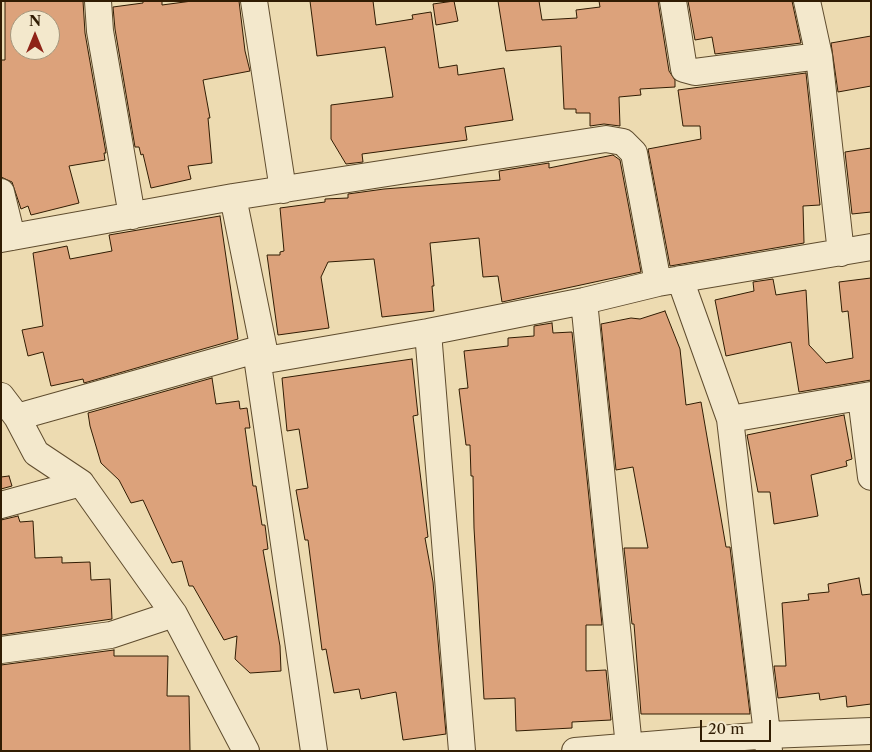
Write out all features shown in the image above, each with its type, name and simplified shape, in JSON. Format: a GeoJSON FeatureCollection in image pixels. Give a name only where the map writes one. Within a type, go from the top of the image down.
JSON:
{"type":"FeatureCollection","features":[{"type":"Feature","properties":{"kind":"street"},"geometry":{"type":"LineString","coordinates":[[98,1],[100,31],[132,216]]}},
{"type":"Feature","properties":{"kind":"street"},"geometry":{"type":"LineString","coordinates":[[254,1],[283,190]]}},
{"type":"Feature","properties":{"kind":"street"},"geometry":{"type":"LineString","coordinates":[[673,1],[684,69],[695,72],[820,56]]}},
{"type":"Feature","properties":{"kind":"street"},"geometry":{"type":"LineString","coordinates":[[807,1],[820,56],[841,253]]}},
{"type":"Feature","properties":{"kind":"street"},"geometry":{"type":"LineString","coordinates":[[1,192],[7,238],[233,197],[606,139],[623,142],[634,153],[669,281],[730,419],[768,743]]}},
{"type":"Feature","properties":{"kind":"street"},"geometry":{"type":"LineString","coordinates":[[233,197],[261,355],[314,751]]}},
{"type":"Feature","properties":{"kind":"street"},"geometry":{"type":"LineString","coordinates":[[17,417],[261,355],[428,332],[584,301],[669,281],[871,247]]}},
{"type":"Feature","properties":{"kind":"street"},"geometry":{"type":"LineString","coordinates":[[584,301],[629,747]]}},
{"type":"Feature","properties":{"kind":"street"},"geometry":{"type":"LineString","coordinates":[[428,332],[462,751]]}},
{"type":"Feature","properties":{"kind":"street"},"geometry":{"type":"LineString","coordinates":[[1,396],[17,417],[36,453],[81,483],[174,614],[246,751]]}},
{"type":"Feature","properties":{"kind":"street"},"geometry":{"type":"LineString","coordinates":[[730,419],[866,396],[871,477]]}},
{"type":"Feature","properties":{"kind":"street"},"geometry":{"type":"LineString","coordinates":[[1,505],[81,483]]}},
{"type":"Feature","properties":{"kind":"street"},"geometry":{"type":"LineString","coordinates":[[1,650],[111,635],[174,614]]}},
{"type":"Feature","properties":{"kind":"street"},"geometry":{"type":"LineString","coordinates":[[575,751],[629,747],[768,743],[871,731]]}},
{"type":"Feature","properties":{"kind":"building"},"geometry":{"type":"Polygon","coordinates":[[[5,1],[83,1],[85,33],[106,153],[104,153],[105,160],[69,166],[79,203],[31,215],[28,206],[21,209],[12,182],[1,177],[1,60],[5,60],[5,1]]]}},
{"type":"Feature","properties":{"kind":"building"},"geometry":{"type":"Polygon","coordinates":[[[143,1],[162,1],[162,5],[192,1],[239,1],[245,51],[250,71],[203,80],[210,118],[208,118],[212,163],[188,166],[191,179],[151,188],[143,154],[141,155],[139,147],[135,147],[113,7],[143,3],[143,1]]]}},
{"type":"Feature","properties":{"kind":"building"},"geometry":{"type":"Polygon","coordinates":[[[310,1],[373,1],[376,25],[413,19],[412,15],[431,12],[439,68],[457,65],[458,75],[504,68],[513,120],[465,127],[467,140],[362,154],[363,162],[346,164],[331,139],[331,105],[393,97],[385,47],[317,56],[310,1]]]}},
{"type":"Feature","properties":{"kind":"building"},"geometry":{"type":"Polygon","coordinates":[[[454,1],[458,21],[436,25],[433,4],[454,1]]]}},
{"type":"Feature","properties":{"kind":"building"},"geometry":{"type":"Polygon","coordinates":[[[498,1],[539,1],[542,20],[577,18],[576,10],[600,7],[599,1],[658,1],[669,71],[675,80],[675,87],[640,89],[641,95],[619,97],[620,126],[604,124],[590,126],[590,113],[576,113],[576,109],[564,109],[561,46],[506,51],[498,1]]]}},
{"type":"Feature","properties":{"kind":"building"},"geometry":{"type":"Polygon","coordinates":[[[688,1],[792,1],[801,43],[715,54],[712,37],[695,40],[688,1]]]}},
{"type":"Feature","properties":{"kind":"building"},"geometry":{"type":"Polygon","coordinates":[[[871,36],[871,86],[838,92],[831,43],[871,36]]]}},
{"type":"Feature","properties":{"kind":"building"},"geometry":{"type":"Polygon","coordinates":[[[806,73],[820,205],[803,206],[804,243],[670,266],[648,149],[701,139],[700,126],[683,126],[678,90],[806,73]]]}},
{"type":"Feature","properties":{"kind":"building"},"geometry":{"type":"Polygon","coordinates":[[[871,148],[871,212],[852,214],[845,152],[871,148]]]}},
{"type":"Feature","properties":{"kind":"building"},"geometry":{"type":"Polygon","coordinates":[[[613,155],[620,160],[641,272],[502,302],[498,276],[483,277],[479,238],[430,243],[434,311],[382,317],[374,259],[328,262],[321,277],[329,328],[278,335],[267,255],[280,255],[280,252],[284,251],[280,208],[325,202],[325,199],[348,198],[348,194],[384,189],[500,180],[499,171],[549,163],[549,168],[613,155]]]}},
{"type":"Feature","properties":{"kind":"building"},"geometry":{"type":"Polygon","coordinates":[[[220,216],[238,339],[84,383],[83,379],[51,386],[43,352],[28,356],[22,330],[43,326],[33,253],[67,246],[70,259],[112,251],[109,235],[220,216]]]}},
{"type":"Feature","properties":{"kind":"building"},"geometry":{"type":"Polygon","coordinates":[[[871,278],[871,380],[799,392],[791,342],[726,356],[715,300],[754,291],[753,282],[773,279],[776,295],[806,290],[809,345],[826,363],[853,358],[848,311],[842,312],[839,282],[871,278]]]}},
{"type":"Feature","properties":{"kind":"building"},"geometry":{"type":"Polygon","coordinates":[[[665,311],[680,349],[686,405],[701,402],[726,547],[730,547],[750,714],[641,714],[634,624],[632,624],[624,548],[648,548],[633,467],[616,470],[601,324],[631,318],[640,319],[665,311]]]}},
{"type":"Feature","properties":{"kind":"building"},"geometry":{"type":"Polygon","coordinates":[[[552,323],[553,333],[572,332],[602,625],[586,625],[586,671],[606,670],[611,720],[572,722],[572,728],[516,731],[515,698],[484,699],[474,528],[473,476],[471,476],[470,445],[466,445],[459,389],[468,388],[464,351],[508,346],[508,338],[534,336],[534,326],[552,323]]]}},
{"type":"Feature","properties":{"kind":"building"},"geometry":{"type":"Polygon","coordinates":[[[412,359],[418,415],[413,416],[428,537],[425,538],[433,582],[446,734],[403,740],[396,692],[361,699],[359,689],[334,693],[326,649],[322,650],[308,540],[305,540],[296,490],[308,488],[299,429],[287,431],[282,378],[412,359]]]}},
{"type":"Feature","properties":{"kind":"building"},"geometry":{"type":"Polygon","coordinates":[[[212,378],[216,404],[239,401],[240,409],[247,408],[250,428],[245,428],[253,486],[256,486],[262,525],[265,525],[268,549],[263,550],[280,646],[281,671],[250,673],[235,659],[237,636],[224,640],[193,586],[189,586],[182,561],[172,563],[143,500],[131,503],[119,480],[101,463],[90,426],[88,413],[212,378]]]}},
{"type":"Feature","properties":{"kind":"building"},"geometry":{"type":"Polygon","coordinates":[[[844,415],[852,459],[846,461],[847,466],[811,475],[818,516],[774,524],[770,492],[758,492],[747,435],[844,415]]]}},
{"type":"Feature","properties":{"kind":"building"},"geometry":{"type":"Polygon","coordinates":[[[9,476],[12,486],[1,489],[1,477],[9,476]]]}},
{"type":"Feature","properties":{"kind":"building"},"geometry":{"type":"Polygon","coordinates":[[[18,516],[20,522],[33,521],[35,558],[62,557],[62,563],[90,562],[91,580],[110,579],[112,619],[1,635],[1,520],[18,516]]]}},
{"type":"Feature","properties":{"kind":"building"},"geometry":{"type":"Polygon","coordinates":[[[859,578],[862,595],[871,594],[871,704],[847,707],[846,696],[820,700],[819,693],[778,698],[774,666],[786,666],[782,603],[809,600],[808,594],[829,592],[828,584],[859,578]]]}},
{"type":"Feature","properties":{"kind":"building"},"geometry":{"type":"Polygon","coordinates":[[[114,650],[114,656],[168,656],[167,696],[189,696],[190,751],[1,751],[1,665],[114,650]]]}}]}
